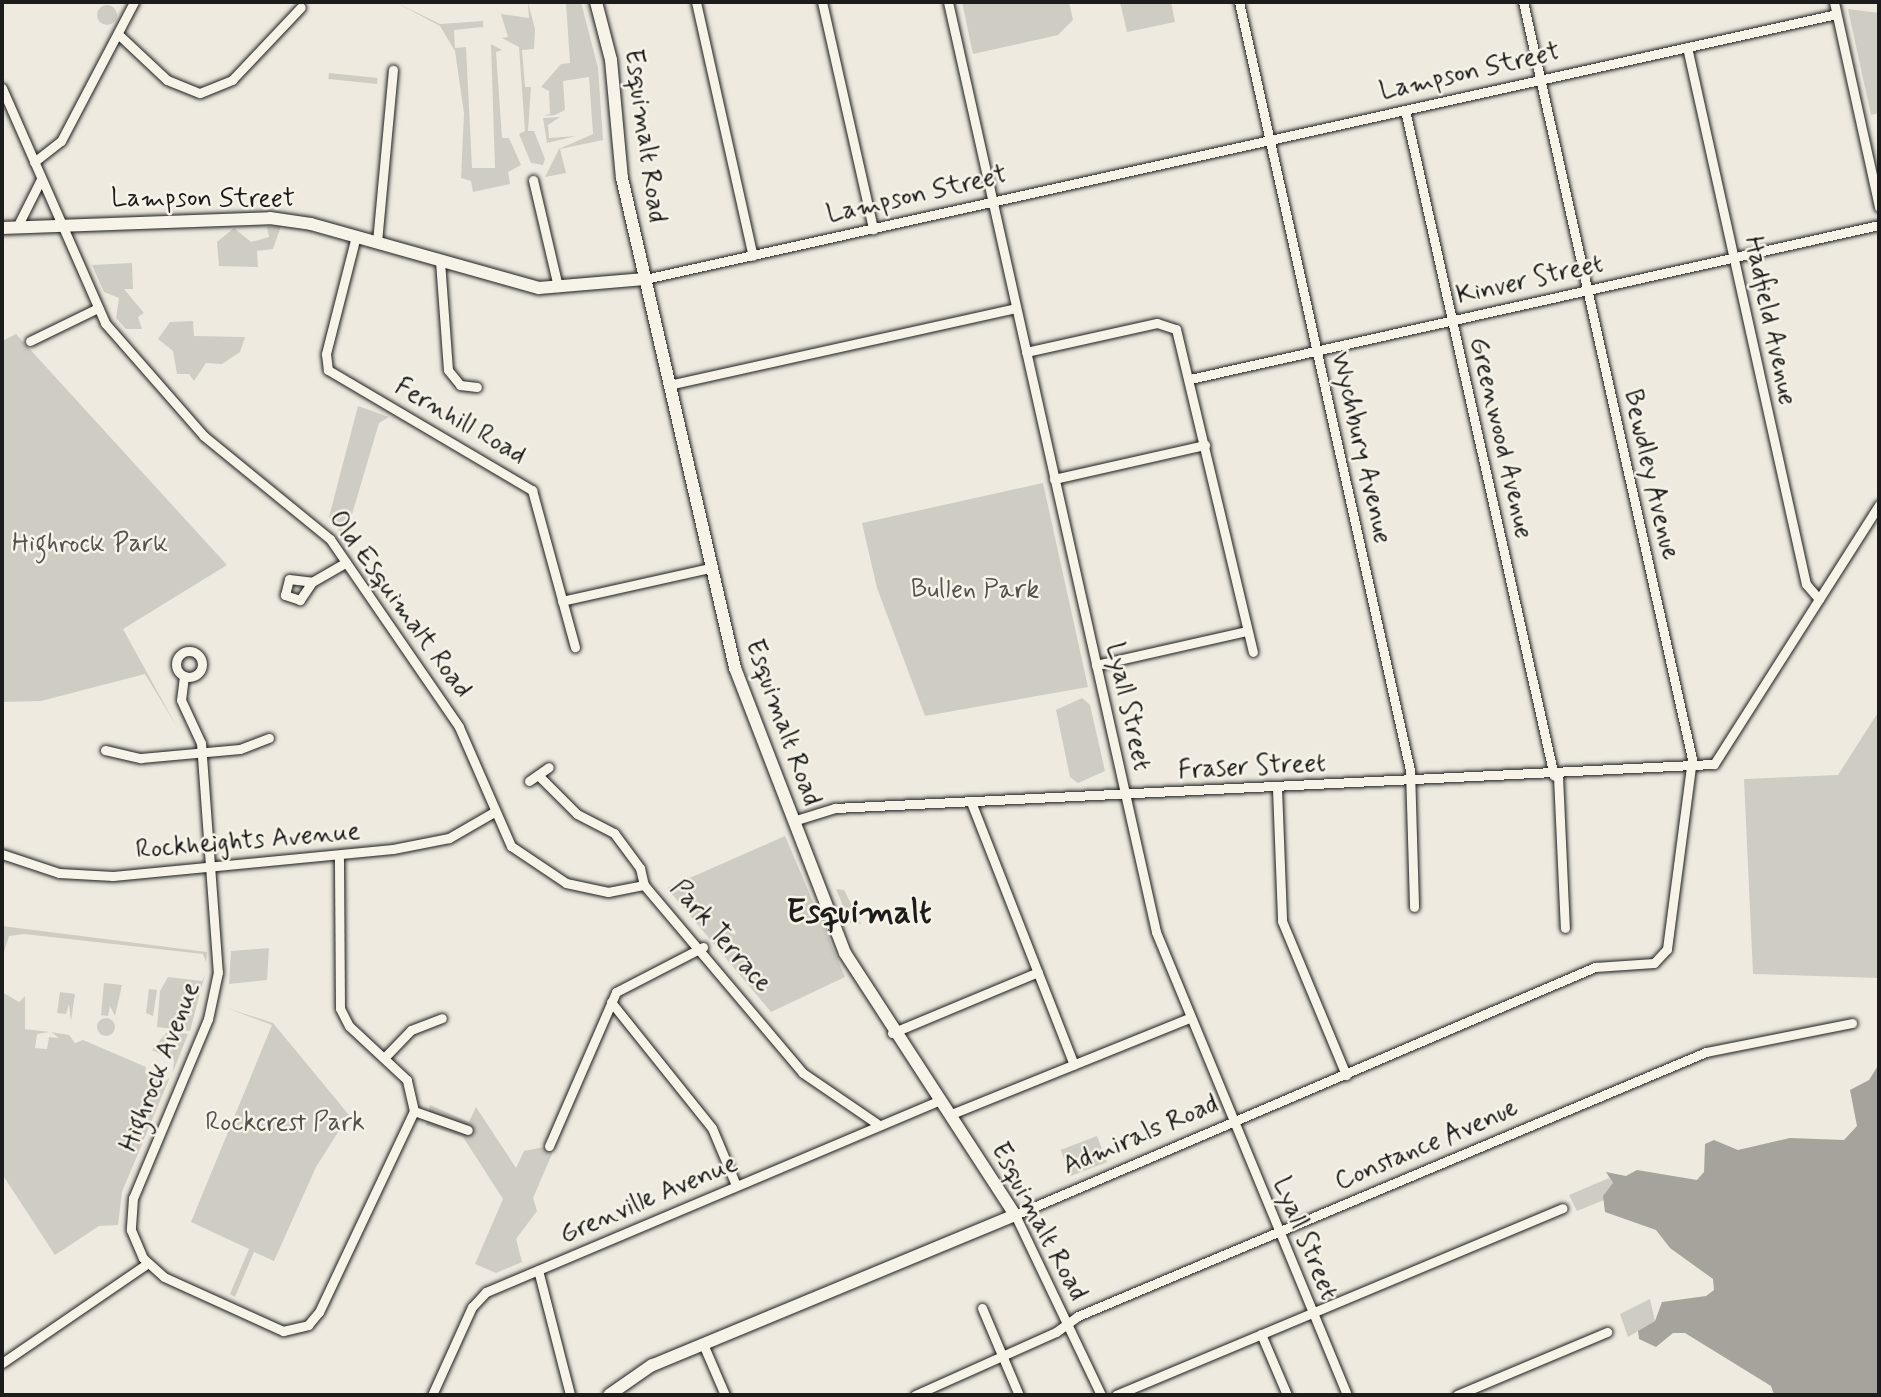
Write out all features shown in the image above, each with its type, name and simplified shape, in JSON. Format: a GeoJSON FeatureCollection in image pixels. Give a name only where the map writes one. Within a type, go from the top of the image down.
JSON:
{"type":"FeatureCollection","features":[{"type":"Feature","properties":{"kind":"main road","name":"Esquimalt Road"},"geometry":{"type":"LineString","coordinates":[[596,2],[609,49],[620,165],[732,659],[845,953],[892,1032],[1015,1215]]}},
{"type":"Feature","properties":{"kind":"main road","name":"Lampson Street"},"geometry":{"type":"LineString","coordinates":[[2,228],[61,223],[270,218],[356,236],[519,285],[558,287],[645,279]]}},
{"type":"Feature","properties":{"kind":"main road","name":"Admirals Road"},"geometry":{"type":"LineString","coordinates":[[609,1395],[630,1377],[703,1344],[1015,1215]]}},
{"type":"Feature","properties":{"kind":"street"},"geometry":{"type":"LineString","coordinates":[[34,162],[61,141],[134,2]]}},
{"type":"Feature","properties":{"kind":"street"},"geometry":{"type":"LineString","coordinates":[[696,2],[753,256]]}},
{"type":"Feature","properties":{"kind":"street"},"geometry":{"type":"LineString","coordinates":[[822,2],[873,229]]}},
{"type":"Feature","properties":{"kind":"street","name":"Lyall Street"},"geometry":{"type":"LineString","coordinates":[[948,2],[1156,932],[1189,1018],[1347,1395]]}},
{"type":"Feature","properties":{"kind":"street","name":"Wychbury Avenue"},"geometry":{"type":"LineString","coordinates":[[1239,2],[1410,782],[1414,907]]}},
{"type":"Feature","properties":{"kind":"street","name":"Bewdley Avenue"},"geometry":{"type":"LineString","coordinates":[[1522,2],[1692,769],[1661,960]]}},
{"type":"Feature","properties":{"kind":"street"},"geometry":{"type":"LineString","coordinates":[[1833,2],[1879,207]]}},
{"type":"Feature","properties":{"kind":"street"},"geometry":{"type":"LineString","coordinates":[[117,34],[167,80],[200,93],[232,79],[301,7]]}},
{"type":"Feature","properties":{"kind":"street","name":"Lampson Street"},"geometry":{"type":"LineString","coordinates":[[645,279],[1836,14]]}},
{"type":"Feature","properties":{"kind":"street","name":"Hadfield Avenue"},"geometry":{"type":"LineString","coordinates":[[1687,47],[1806,584],[1819,599]]}},
{"type":"Feature","properties":{"kind":"street"},"geometry":{"type":"LineString","coordinates":[[377,242],[393,70]]}},
{"type":"Feature","properties":{"kind":"street","name":"Old Esquimalt Road"},"geometry":{"type":"LineString","coordinates":[[2,88],[98,309],[204,436],[314,521],[346,562],[458,725],[494,813],[512,846],[559,881],[600,892],[644,885]]}},
{"type":"Feature","properties":{"kind":"street","name":"Greenwood Avenue"},"geometry":{"type":"LineString","coordinates":[[1405,110],[1556,776],[1565,928]]}},
{"type":"Feature","properties":{"kind":"street"},"geometry":{"type":"LineString","coordinates":[[18,225],[41,179]]}},
{"type":"Feature","properties":{"kind":"street"},"geometry":{"type":"LineString","coordinates":[[533,180],[558,287]]}},
{"type":"Feature","properties":{"kind":"street","name":"Kinver Street"},"geometry":{"type":"LineString","coordinates":[[1190,379],[1879,225]]}},
{"type":"Feature","properties":{"kind":"street","name":"Fernhill Road"},"geometry":{"type":"LineString","coordinates":[[356,236],[326,354],[328,370],[531,490],[562,601]]}},
{"type":"Feature","properties":{"kind":"street"},"geometry":{"type":"LineString","coordinates":[[440,261],[448,370],[460,385],[477,387]]}},
{"type":"Feature","properties":{"kind":"street"},"geometry":{"type":"LineString","coordinates":[[669,385],[1016,308]]}},
{"type":"Feature","properties":{"kind":"street"},"geometry":{"type":"LineString","coordinates":[[30,341],[98,309]]}},
{"type":"Feature","properties":{"kind":"street"},"geometry":{"type":"LineString","coordinates":[[1026,352],[1157,323],[1172,326],[1190,379],[1253,652]]}},
{"type":"Feature","properties":{"kind":"street"},"geometry":{"type":"LineString","coordinates":[[1054,479],[1205,445]]}},
{"type":"Feature","properties":{"kind":"street"},"geometry":{"type":"LineString","coordinates":[[1819,599],[1879,505]]}},
{"type":"Feature","properties":{"kind":"street"},"geometry":{"type":"LineString","coordinates":[[312,582],[346,562]]}},
{"type":"Feature","properties":{"kind":"street"},"geometry":{"type":"LineString","coordinates":[[575,647],[562,601],[710,568]]}},
{"type":"Feature","properties":{"kind":"street","name":"Fraser Street"},"geometry":{"type":"LineString","coordinates":[[793,821],[830,809],[1692,769],[1714,764],[1819,599]]}},
{"type":"Feature","properties":{"kind":"street"},"geometry":{"type":"LineString","coordinates":[[1096,665],[1247,631]]}},
{"type":"Feature","properties":{"kind":"street","name":"Highrock Avenue"},"geometry":{"type":"LineString","coordinates":[[148,1263],[133,1238],[131,1206],[213,1003],[219,948],[202,752],[181,700],[184,676]]}},
{"type":"Feature","properties":{"kind":"street"},"geometry":{"type":"LineString","coordinates":[[105,750],[133,758],[202,752],[269,738]]}},
{"type":"Feature","properties":{"kind":"street"},"geometry":{"type":"LineString","coordinates":[[529,781],[549,767]]}},
{"type":"Feature","properties":{"kind":"street","name":"Park Terrace"},"geometry":{"type":"LineString","coordinates":[[538,775],[577,814],[610,829],[640,868],[644,885],[703,947],[803,1073],[878,1125]]}},
{"type":"Feature","properties":{"kind":"street"},"geometry":{"type":"LineString","coordinates":[[1277,788],[1282,921],[1346,1075]]}},
{"type":"Feature","properties":{"kind":"street"},"geometry":{"type":"LineString","coordinates":[[971,802],[1074,1065]]}},
{"type":"Feature","properties":{"kind":"street","name":"Rockheights Avenue"},"geometry":{"type":"LineString","coordinates":[[2,854],[81,876],[212,867],[339,855],[450,838],[494,813]]}},
{"type":"Feature","properties":{"kind":"street"},"geometry":{"type":"LineString","coordinates":[[2,1363],[148,1263],[275,1329],[308,1325],[414,1111],[410,1085],[349,1026],[337,999],[339,855]]}},
{"type":"Feature","properties":{"kind":"street"},"geometry":{"type":"LineString","coordinates":[[549,1146],[611,1002],[627,983],[703,947]]}},
{"type":"Feature","properties":{"kind":"street","name":"Admirals Road"},"geometry":{"type":"LineString","coordinates":[[1015,1215],[1595,967],[1661,960]]}},
{"type":"Feature","properties":{"kind":"street"},"geometry":{"type":"LineString","coordinates":[[892,1032],[1038,972]]}},
{"type":"Feature","properties":{"kind":"street"},"geometry":{"type":"LineString","coordinates":[[611,1002],[712,1128],[736,1185]]}},
{"type":"Feature","properties":{"kind":"street"},"geometry":{"type":"LineString","coordinates":[[384,1058],[411,1030],[442,1018]]}},
{"type":"Feature","properties":{"kind":"street"},"geometry":{"type":"LineString","coordinates":[[949,1115],[1189,1018]]}},
{"type":"Feature","properties":{"kind":"street","name":"Constance Avenue"},"geometry":{"type":"LineString","coordinates":[[915,1395],[1067,1324],[1278,1231],[1706,1052],[1852,1023]]}},
{"type":"Feature","properties":{"kind":"street","name":"Grenville Avenue"},"geometry":{"type":"LineString","coordinates":[[432,1395],[475,1302],[538,1270],[938,1101]]}},
{"type":"Feature","properties":{"kind":"street"},"geometry":{"type":"LineString","coordinates":[[414,1111],[468,1130]]}},
{"type":"Feature","properties":{"kind":"street"},"geometry":{"type":"LineString","coordinates":[[1116,1395],[1562,1208]]}},
{"type":"Feature","properties":{"kind":"street","name":"Esquimalt Road"},"geometry":{"type":"LineString","coordinates":[[1015,1215],[1101,1395]]}},
{"type":"Feature","properties":{"kind":"street"},"geometry":{"type":"LineString","coordinates":[[538,1270],[570,1395]]}},
{"type":"Feature","properties":{"kind":"street"},"geometry":{"type":"LineString","coordinates":[[982,1308],[1019,1395]]}},
{"type":"Feature","properties":{"kind":"street"},"geometry":{"type":"LineString","coordinates":[[1457,1395],[1607,1332]]}},
{"type":"Feature","properties":{"kind":"street"},"geometry":{"type":"LineString","coordinates":[[1261,1334],[1287,1395]]}},
{"type":"Feature","properties":{"kind":"street"},"geometry":{"type":"LineString","coordinates":[[703,1344],[725,1395]]}},
{"type":"Feature","properties":{"kind":"green space"},"geometry":{"type":"Polygon","coordinates":[[[395,2],[440,24],[483,21],[483,27],[454,30],[455,48],[466,47],[472,168],[495,168],[491,44],[502,50],[496,52],[502,138],[509,138],[521,165],[508,172],[510,184],[473,192],[471,181],[461,178],[464,113],[455,51],[440,26],[395,2]]]}},
{"type":"Feature","properties":{"kind":"green space"},"geometry":{"type":"Polygon","coordinates":[[[528,2],[535,29],[534,49],[522,50],[525,87],[531,87],[528,131],[534,131],[545,159],[543,165],[531,163],[519,134],[525,131],[519,47],[502,38],[508,37],[501,14],[529,18],[528,2]]]}},
{"type":"Feature","properties":{"kind":"green space"},"geometry":{"type":"Polygon","coordinates":[[[554,2],[581,2],[598,68],[603,140],[560,149],[566,173],[545,177],[559,149],[593,134],[589,77],[563,81],[565,110],[555,115],[543,116],[550,114],[549,91],[541,87],[561,64],[570,63],[566,3],[554,2]]]}},
{"type":"Feature","properties":{"kind":"green space"},"geometry":{"type":"Polygon","coordinates":[[[962,2],[1069,2],[1073,20],[1058,35],[973,54],[962,2]]]}},
{"type":"Feature","properties":{"kind":"green space"},"geometry":{"type":"Polygon","coordinates":[[[1120,2],[1171,2],[1175,22],[1127,32],[1120,2]]]}},
{"type":"Feature","properties":{"kind":"green space"},"geometry":{"type":"Polygon","coordinates":[[[103,5],[111,5],[117,15],[111,25],[103,25],[97,19],[97,11],[103,5]]]}},
{"type":"Feature","properties":{"kind":"green space"},"geometry":{"type":"Polygon","coordinates":[[[1848,9],[1879,13],[1879,113],[1871,115],[1848,9]]]}},
{"type":"Feature","properties":{"kind":"green space"},"geometry":{"type":"Polygon","coordinates":[[[329,73],[378,78],[377,84],[328,79],[329,73]]]}},
{"type":"Feature","properties":{"kind":"green space"},"geometry":{"type":"Polygon","coordinates":[[[560,117],[548,125],[549,138],[576,136],[547,143],[543,118],[560,117]]]}},
{"type":"Feature","properties":{"kind":"green space"},"geometry":{"type":"Polygon","coordinates":[[[281,226],[273,249],[257,251],[258,267],[219,266],[217,242],[234,228],[251,242],[269,237],[267,227],[281,226]]]}},
{"type":"Feature","properties":{"kind":"green space"},"geometry":{"type":"Polygon","coordinates":[[[132,263],[133,289],[124,289],[144,313],[138,317],[142,329],[126,329],[116,318],[119,298],[104,292],[92,265],[132,263]]]}},
{"type":"Feature","properties":{"kind":"green space"},"geometry":{"type":"Polygon","coordinates":[[[193,321],[194,336],[245,337],[240,352],[222,364],[206,363],[194,381],[189,374],[177,374],[173,351],[158,339],[170,322],[193,321]]]}},
{"type":"Feature","properties":{"kind":"green space","name":"Highrock Park"},"geometry":{"type":"Polygon","coordinates":[[[16,334],[227,565],[123,629],[177,727],[145,674],[41,701],[2,702],[2,341],[16,334]]]}},
{"type":"Feature","properties":{"kind":"green space"},"geometry":{"type":"Polygon","coordinates":[[[358,406],[389,417],[379,423],[345,538],[329,517],[358,406]]]}},
{"type":"Feature","properties":{"kind":"green space","name":"Bullen Park"},"geometry":{"type":"Polygon","coordinates":[[[1043,483],[1088,687],[925,716],[877,588],[862,523],[1043,483]]]}},
{"type":"Feature","properties":{"kind":"green space"},"geometry":{"type":"Polygon","coordinates":[[[1082,698],[1090,705],[1105,771],[1078,783],[1070,777],[1056,710],[1082,698]]]}},
{"type":"Feature","properties":{"kind":"green space"},"geometry":{"type":"Polygon","coordinates":[[[1879,711],[1879,978],[1753,974],[1744,779],[1838,775],[1879,711]]]}},
{"type":"Feature","properties":{"kind":"green space"},"geometry":{"type":"Polygon","coordinates":[[[785,836],[845,977],[771,1012],[667,888],[785,836]]]}},
{"type":"Feature","properties":{"kind":"green space"},"geometry":{"type":"Polygon","coordinates":[[[836,889],[844,890],[861,924],[850,923],[836,889]]]}},
{"type":"Feature","properties":{"kind":"green space"},"geometry":{"type":"Polygon","coordinates":[[[2,926],[207,952],[206,962],[203,954],[24,934],[9,936],[2,958],[2,926]]]}},
{"type":"Feature","properties":{"kind":"green space"},"geometry":{"type":"Polygon","coordinates":[[[269,948],[267,980],[229,984],[231,951],[269,948]]]}},
{"type":"Feature","properties":{"kind":"green space"},"geometry":{"type":"Polygon","coordinates":[[[205,974],[190,1031],[157,1027],[160,991],[168,977],[202,981],[205,974]]]}},
{"type":"Feature","properties":{"kind":"green space"},"geometry":{"type":"Polygon","coordinates":[[[104,983],[122,985],[115,1016],[110,1006],[108,1016],[101,1015],[104,983]]]}},
{"type":"Feature","properties":{"kind":"green space"},"geometry":{"type":"Polygon","coordinates":[[[149,989],[157,990],[153,1016],[146,1013],[149,989]]]}},
{"type":"Feature","properties":{"kind":"green space"},"geometry":{"type":"Polygon","coordinates":[[[2,992],[19,1002],[25,996],[25,1029],[49,1032],[37,1034],[35,1048],[47,1049],[49,1037],[59,1038],[51,1032],[69,1035],[75,1043],[83,1040],[146,1067],[145,1073],[165,1082],[170,1077],[122,1192],[118,1225],[99,1226],[55,1255],[2,1174],[2,992]]]}},
{"type":"Feature","properties":{"kind":"green space"},"geometry":{"type":"Polygon","coordinates":[[[60,992],[75,994],[71,1021],[69,1004],[66,1014],[57,1013],[60,992]]]}},
{"type":"Feature","properties":{"kind":"green space","name":"Rockcrest Park"},"geometry":{"type":"Polygon","coordinates":[[[224,1007],[273,1023],[349,1115],[316,1167],[274,1261],[254,1252],[235,1297],[230,1294],[249,1249],[191,1222],[272,1025],[224,1007]]]}},
{"type":"Feature","properties":{"kind":"green space"},"geometry":{"type":"Polygon","coordinates":[[[106,1018],[112,1021],[115,1027],[112,1033],[106,1036],[100,1033],[97,1027],[100,1021],[106,1018]]]}},
{"type":"Feature","properties":{"kind":"green space"},"geometry":{"type":"Polygon","coordinates":[[[167,1032],[171,1053],[174,1032],[188,1034],[173,1072],[174,1060],[152,1050],[167,1032]]]}},
{"type":"Feature","properties":{"kind":"green space"},"geometry":{"type":"Polygon","coordinates":[[[430,1105],[469,1122],[476,1107],[516,1168],[524,1151],[549,1146],[552,1154],[533,1198],[537,1211],[516,1239],[522,1262],[496,1273],[475,1264],[503,1199],[463,1137],[426,1125],[430,1105]]]}},
{"type":"Feature","properties":{"kind":"green space"},"geometry":{"type":"Polygon","coordinates":[[[1097,1136],[1107,1162],[1071,1176],[1061,1150],[1097,1136]]]}},
{"type":"Feature","properties":{"kind":"green space"},"geometry":{"type":"Polygon","coordinates":[[[1609,1178],[1613,1183],[1604,1200],[1577,1211],[1569,1195],[1609,1178]]]}},
{"type":"Feature","properties":{"kind":"green space"},"geometry":{"type":"Polygon","coordinates":[[[1650,1299],[1655,1321],[1628,1337],[1620,1314],[1650,1299]]]}},
{"type":"Feature","properties":{"kind":"shaded area"},"geometry":{"type":"Polygon","coordinates":[[[1879,1064],[1879,1395],[1774,1395],[1771,1386],[1685,1333],[1673,1333],[1656,1347],[1639,1339],[1638,1331],[1655,1321],[1662,1302],[1706,1296],[1714,1290],[1713,1279],[1670,1248],[1656,1230],[1605,1212],[1603,1196],[1613,1183],[1606,1172],[1626,1176],[1637,1170],[1697,1180],[1704,1172],[1705,1144],[1714,1140],[1738,1150],[1790,1138],[1844,1140],[1857,1126],[1850,1090],[1869,1080],[1879,1064]]]}},
{"type":"Feature","properties":{"kind":"district","name":"Esquimalt"},"geometry":{"type":"Point","coordinates":[859,914]}}]}
